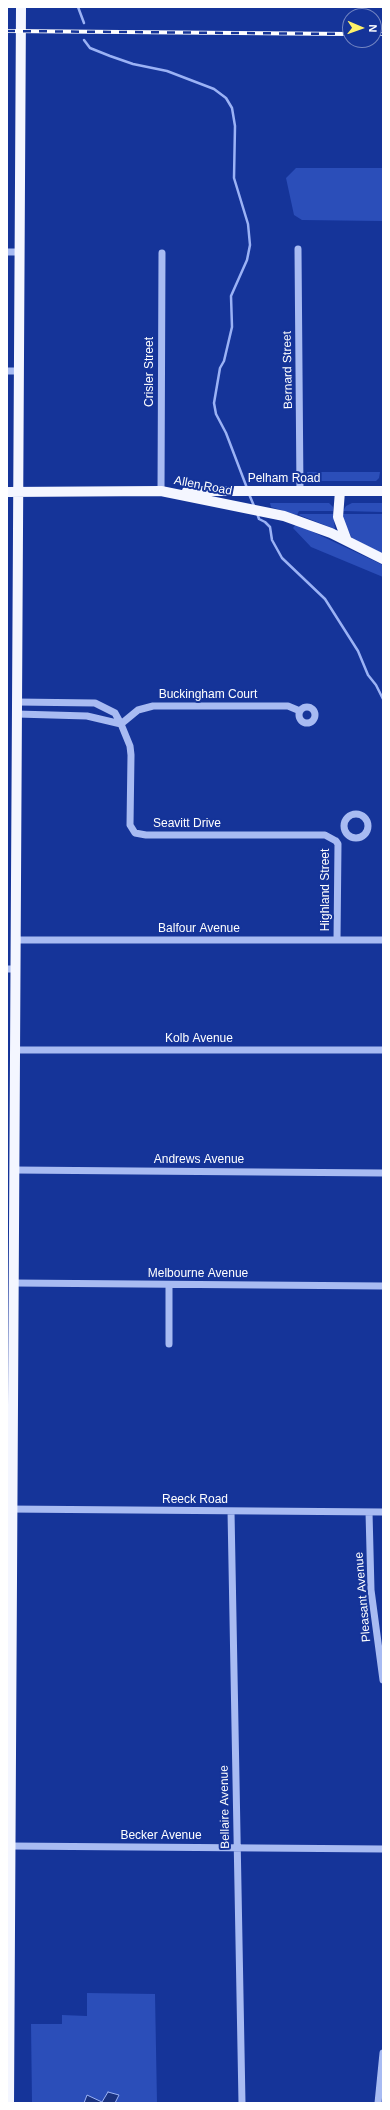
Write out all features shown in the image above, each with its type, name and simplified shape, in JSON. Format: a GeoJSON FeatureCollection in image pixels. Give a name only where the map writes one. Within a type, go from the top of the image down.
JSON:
{"type":"FeatureCollection","features":[{"type":"Feature","properties":{"kind":"main road"},"geometry":{"type":"LineString","coordinates":[[9,2103],[10,1509],[14,1283],[14,1170],[11,1096],[15,1050],[11,969],[16,940],[21,7]]}},
{"type":"Feature","properties":{"kind":"main road","name":"Pelham Road"},"geometry":{"type":"LineString","coordinates":[[161,491],[383,491]]}},
{"type":"Feature","properties":{"kind":"main road","name":"Allen Road"},"geometry":{"type":"LineString","coordinates":[[7,492],[161,491],[267,512],[304,522],[383,559]]}},
{"type":"Feature","properties":{"kind":"main road"},"geometry":{"type":"LineString","coordinates":[[340,491],[338,517],[347,541]]}},
{"type":"Feature","properties":{"kind":"street","name":"Bernard Street"},"geometry":{"type":"LineString","coordinates":[[298,248],[300,492]]}},
{"type":"Feature","properties":{"kind":"street"},"geometry":{"type":"LineString","coordinates":[[7,252],[19,252]]}},
{"type":"Feature","properties":{"kind":"street","name":"Crisler Street"},"geometry":{"type":"LineString","coordinates":[[161,491],[162,253]]}},
{"type":"Feature","properties":{"kind":"street"},"geometry":{"type":"LineString","coordinates":[[7,371],[18,371]]}},
{"type":"Feature","properties":{"kind":"street"},"geometry":{"type":"LineString","coordinates":[[17,702],[95,703],[115,713],[120,724]]}},
{"type":"Feature","properties":{"kind":"street","name":"Buckingham Court"},"geometry":{"type":"LineString","coordinates":[[120,724],[138,710],[153,706],[288,706],[300,711]]}},
{"type":"Feature","properties":{"kind":"street"},"geometry":{"type":"LineString","coordinates":[[17,714],[87,716],[120,724]]}},
{"type":"Feature","properties":{"kind":"street","name":"Seavitt Drive"},"geometry":{"type":"LineString","coordinates":[[120,724],[130,751],[130,821],[135,833],[146,835],[325,835],[336,841]]}},
{"type":"Feature","properties":{"kind":"street"},"geometry":{"type":"LineString","coordinates":[[336,841],[347,833]]}},
{"type":"Feature","properties":{"kind":"street","name":"Highland Street"},"geometry":{"type":"LineString","coordinates":[[336,841],[338,844],[337,940]]}},
{"type":"Feature","properties":{"kind":"street","name":"Balfour Avenue"},"geometry":{"type":"LineString","coordinates":[[16,940],[383,940]]}},
{"type":"Feature","properties":{"kind":"street","name":"Kolb Avenue"},"geometry":{"type":"LineString","coordinates":[[15,1050],[383,1050]]}},
{"type":"Feature","properties":{"kind":"street","name":"Andrews Avenue"},"geometry":{"type":"LineString","coordinates":[[14,1170],[383,1173]]}},
{"type":"Feature","properties":{"kind":"street","name":"Melbourne Avenue"},"geometry":{"type":"LineString","coordinates":[[14,1283],[383,1286]]}},
{"type":"Feature","properties":{"kind":"street"},"geometry":{"type":"LineString","coordinates":[[169,1285],[169,1344]]}},
{"type":"Feature","properties":{"kind":"street","name":"Reeck Road"},"geometry":{"type":"LineString","coordinates":[[10,1509],[383,1512]]}},
{"type":"Feature","properties":{"kind":"street","name":"Bellaire Avenue"},"geometry":{"type":"LineString","coordinates":[[231,1511],[242,2103]]}},
{"type":"Feature","properties":{"kind":"street","name":"Pleasant Avenue"},"geometry":{"type":"LineString","coordinates":[[369,1512],[371,1590],[383,1680]]}},
{"type":"Feature","properties":{"kind":"street","name":"Becker Avenue"},"geometry":{"type":"LineString","coordinates":[[10,1846],[383,1849]]}},
{"type":"Feature","properties":{"kind":"street"},"geometry":{"type":"LineString","coordinates":[[378,2103],[383,2053]]}},
{"type":"Feature","properties":{"kind":"shaded area"},"geometry":{"type":"Polygon","coordinates":[[[296,168],[383,168],[383,221],[302,220],[294,215],[286,178],[296,168]]]}},
{"type":"Feature","properties":{"kind":"shaded area"},"geometry":{"type":"Polygon","coordinates":[[[307,472],[380,472],[379,478],[376,481],[313,481],[308,476],[307,472]]]}},
{"type":"Feature","properties":{"kind":"shaded area"},"geometry":{"type":"Polygon","coordinates":[[[270,503],[329,503],[333,507],[333,511],[299,511],[297,515],[271,507],[270,503]]]}},
{"type":"Feature","properties":{"kind":"shaded area"},"geometry":{"type":"Polygon","coordinates":[[[352,503],[383,503],[383,512],[343,511],[346,506],[352,503]]]}},
{"type":"Feature","properties":{"kind":"shaded area"},"geometry":{"type":"Polygon","coordinates":[[[333,514],[335,529],[299,515],[333,514]]]}},
{"type":"Feature","properties":{"kind":"shaded area"},"geometry":{"type":"Polygon","coordinates":[[[343,514],[383,514],[383,554],[352,538],[343,521],[343,514]]]}},
{"type":"Feature","properties":{"kind":"shaded area"},"geometry":{"type":"Polygon","coordinates":[[[296,524],[383,565],[383,577],[311,547],[293,528],[296,524]]]}},
{"type":"Feature","properties":{"kind":"shaded area"},"geometry":{"type":"Polygon","coordinates":[[[87,1993],[155,1994],[157,2103],[32,2103],[31,2024],[62,2024],[62,2015],[87,2016],[87,1993]]]}},
{"type":"Feature","properties":{"kind":"shaded area"},"geometry":{"type":"Polygon","coordinates":[[[108,2092],[119,2095],[115,2103],[84,2103],[87,2095],[102,2102],[108,2092]]]}},
{"type":"Feature","properties":{"kind":"waterway"},"geometry":{"type":"LineString","coordinates":[[78,7],[84,23]]}},
{"type":"Feature","properties":{"kind":"waterway"},"geometry":{"type":"LineString","coordinates":[[84,40],[90,48],[110,56],[133,64],[167,71],[214,89],[226,98],[232,108],[235,126],[234,178],[248,224],[250,245],[247,260],[231,296],[232,327],[224,361],[220,368],[214,403],[216,414],[226,433],[247,488]]}},
{"type":"Feature","properties":{"kind":"waterway"},"geometry":{"type":"LineString","coordinates":[[249,494],[254,506]]}},
{"type":"Feature","properties":{"kind":"waterway"},"geometry":{"type":"LineString","coordinates":[[257,513],[259,519],[270,527],[272,540],[282,558],[325,599],[358,651],[368,675],[376,685],[383,699]]}},
{"type":"Feature","properties":{"kind":"railway"},"geometry":{"type":"LineString","coordinates":[[7,31],[342,34]]}}]}
